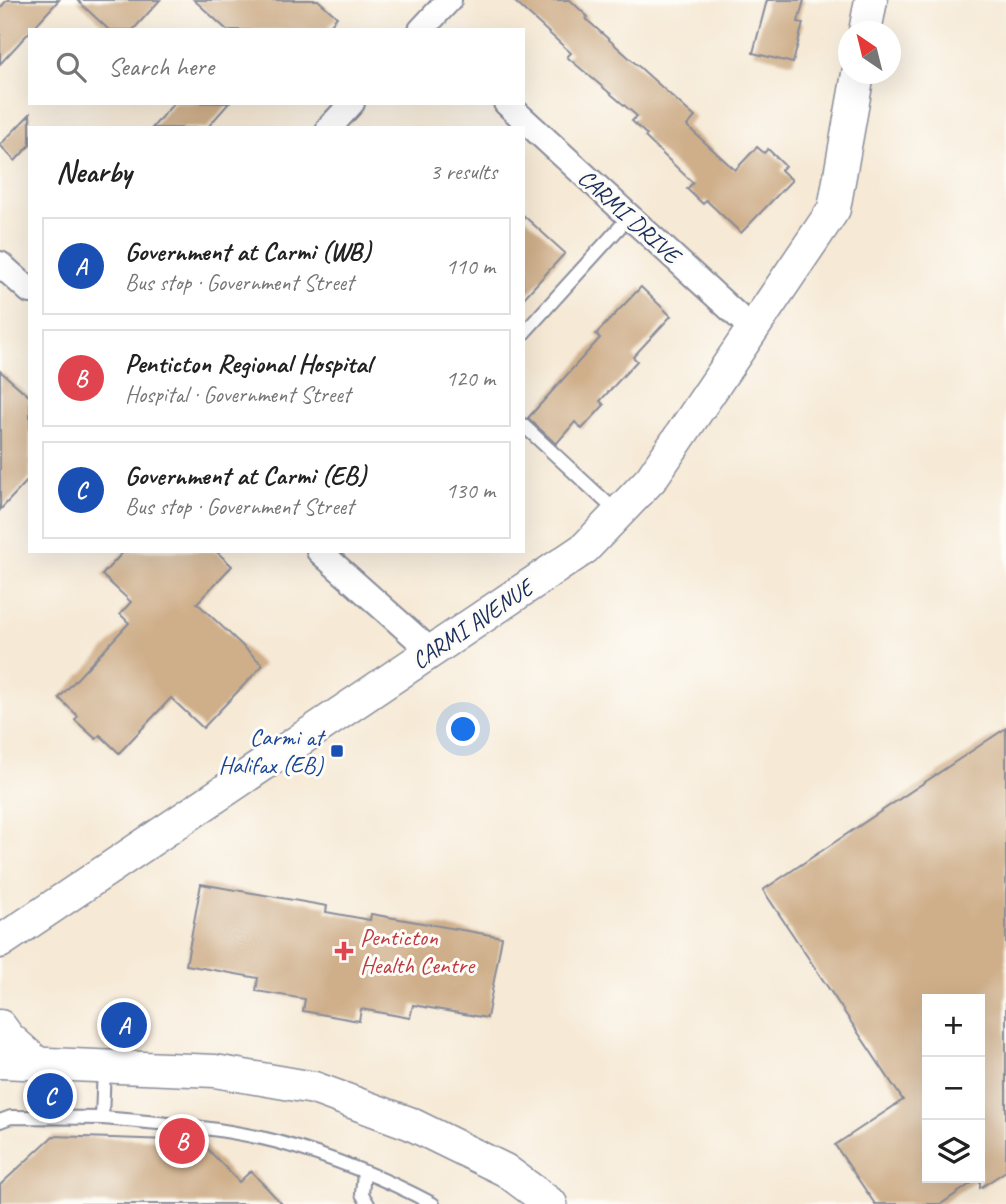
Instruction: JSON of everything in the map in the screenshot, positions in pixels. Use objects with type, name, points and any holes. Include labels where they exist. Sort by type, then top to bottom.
[{"type":"street","points":[[424,28],[449,0]]},
{"type":"street","points":[[867,21],[871,0]]},
{"type":"street","name":"CARMI AVENUE","points":[[7,937],[585,548],[651,480],[834,209],[856,84]]},
{"type":"street","points":[[331,126],[350,105]]},
{"type":"street","name":"CARMI DRIVE","points":[[508,105],[752,329]]},
{"type":"street","points":[[0,264],[28,289]]},
{"type":"street","points":[[321,553],[432,652]]},
{"type":"street","points":[[0,961],[7,937]]},
{"type":"street","points":[[0,1026],[8,1038],[38,1064]]},
{"type":"street","points":[[0,1062],[215,1071],[314,1088],[409,1123],[505,1170],[551,1204]]},
{"type":"lane","points":[[525,332],[629,217]]},
{"type":"lane","points":[[525,427],[618,513]]},
{"type":"lane","points":[[102,1118],[104,1066]]},
{"type":"lane","points":[[0,1121],[11,1117],[102,1118],[195,1126],[276,1142],[338,1161],[433,1204]]},
{"type":"lane","points":[[364,1172],[362,1194],[368,1204]]},
{"type":"building","points":[[7,0],[59,0],[33,28],[28,28],[28,34],[0,64],[0,8]]},
{"type":"building","points":[[77,0],[160,0],[135,28],[107,28]]},
{"type":"building","points":[[194,0],[318,0],[337,17],[328,28],[225,28]]},
{"type":"building","points":[[513,0],[570,0],[588,17],[586,19],[695,117],[687,126],[735,170],[757,147],[764,153],[768,149],[785,166],[781,170],[792,180],[741,233],[706,200],[703,204],[687,189],[693,183],[645,137],[647,135],[632,121],[637,116],[567,57],[571,53]]},
{"type":"building","points":[[767,0],[804,0],[798,22],[803,23],[793,63],[753,53]]},
{"type":"building","points":[[172,105],[227,105],[209,126],[154,126]]},
{"type":"building","points":[[30,114],[28,147],[15,161],[0,145]]},
{"type":"building","points":[[525,217],[565,253],[525,297]]},
{"type":"building","points":[[641,287],[671,316],[633,357],[637,361],[600,401],[604,405],[582,429],[575,422],[556,444],[528,418],[600,338],[596,334]]},
{"type":"building","points":[[0,371],[28,395],[28,480],[0,510]]},
{"type":"building","points":[[122,553],[218,553],[232,566],[197,603],[263,665],[203,728],[171,698],[119,753],[100,735],[96,739],[75,720],[78,716],[59,698],[129,623],[120,614],[131,602],[102,575]]},
{"type":"building","points":[[1006,728],[1006,1171],[980,1188],[980,1183],[985,1183],[985,994],[922,994],[922,1183],[972,1183],[941,1204],[875,1204],[835,1145],[903,1100],[763,890]]},
{"type":"building","name":"Penticton Health Centre","points":[[201,884],[327,906],[326,912],[370,920],[371,914],[502,937],[487,1018],[413,1005],[410,1018],[361,1009],[359,1021],[303,1011],[305,999],[256,991],[258,978],[186,965]]},
{"type":"building","points":[[53,1136],[200,1141],[239,1182],[251,1171],[282,1204],[0,1204],[0,1185]]},
{"type":"place","name":"Carmi at Halifax (EB)","points":[[337,751]]},
{"type":"place","name":"Penticton Health Centre","points":[[344,951]]},
{"type":"place","name":"Government at Carmi (WB)","points":[[124,1025]]},
{"type":"place","name":"Government at Carmi (EB)","points":[[50,1096]]},
{"type":"place","name":"Penticton Regional Hospital","points":[[182,1141]]}]
